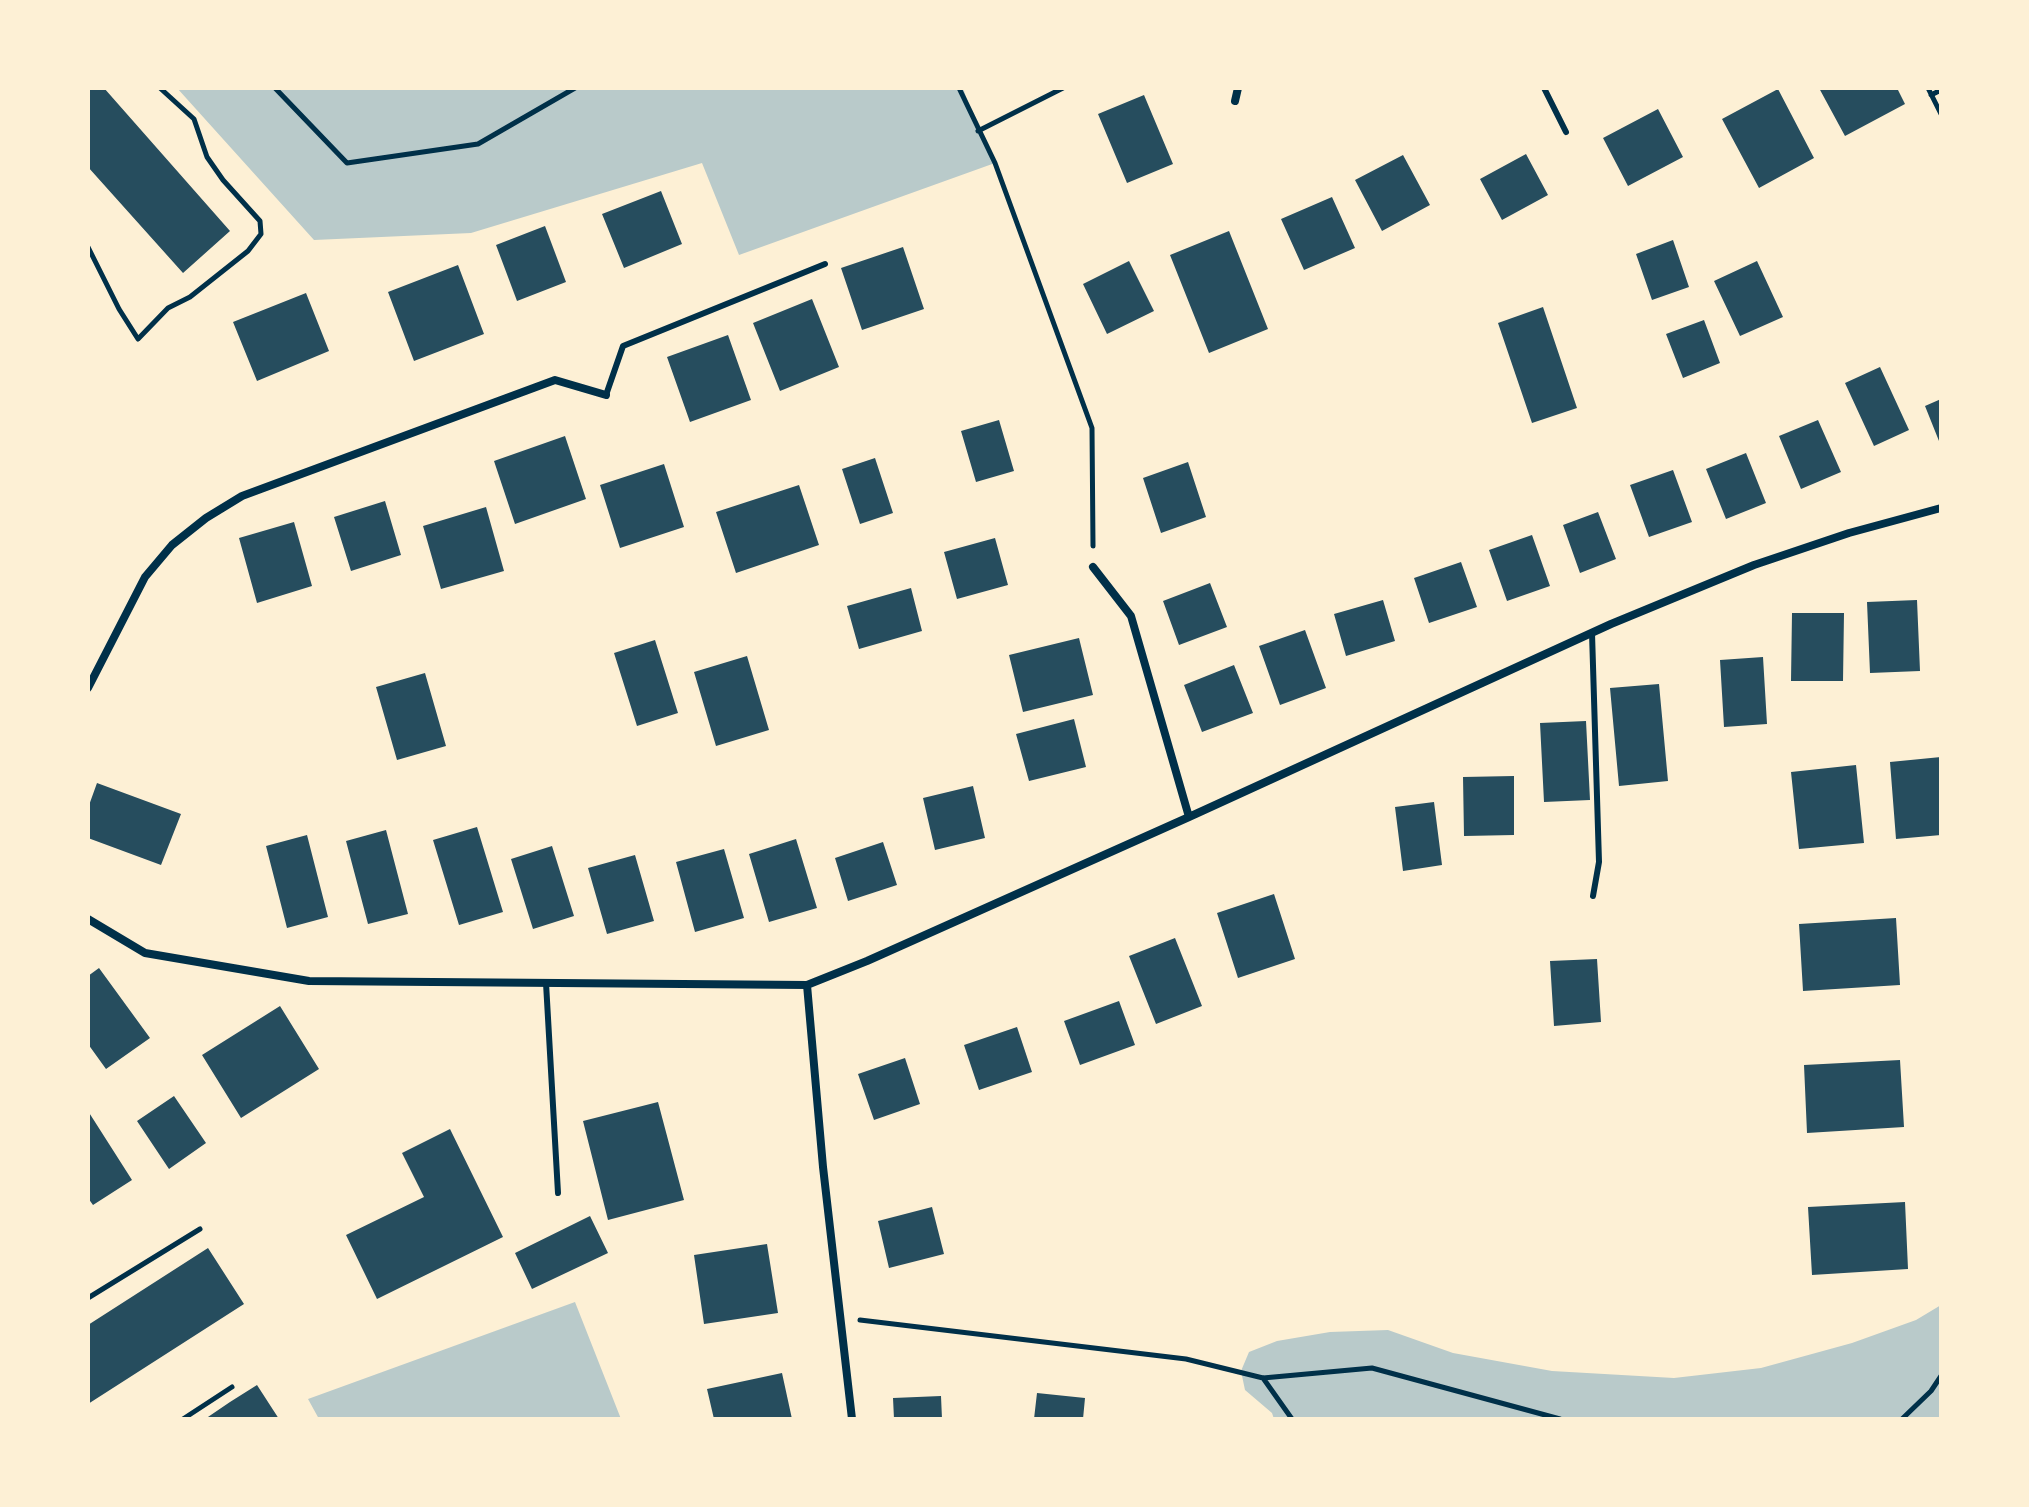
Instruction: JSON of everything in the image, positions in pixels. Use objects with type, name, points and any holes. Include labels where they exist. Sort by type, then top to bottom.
[{"type":"street","points":[[1235,101],[1238,88]]},
{"type":"street","points":[[88,688],[145,577],[172,545],[206,518],[242,496],[555,380],[606,395]]},
{"type":"street","points":[[88,919],[145,953],[309,981],[807,985],[1189,817],[1592,633],[1754,565],[1849,533],[1941,508]]},
{"type":"street","points":[[1093,567],[1131,616],[1189,817]]},
{"type":"street","points":[[807,985],[823,1167],[852,1419]]},
{"type":"lane","points":[[1544,88],[1566,132]]},
{"type":"lane","points":[[606,395],[623,346],[825,264]]},
{"type":"lane","points":[[1592,633],[1599,862],[1593,896]]},
{"type":"lane","points":[[546,983],[558,1193]]},
{"type":"path","points":[[88,247],[138,339],[168,308],[190,297],[248,251],[261,234],[260,221],[207,157],[194,119],[160,88]]},
{"type":"path","points":[[275,88],[347,163],[478,144],[575,88]]},
{"type":"path","points":[[959,88],[995,163],[1092,428],[1093,567]]},
{"type":"path","points":[[978,131],[1063,88]]},
{"type":"path","points":[[1928,88],[1941,114]]},
{"type":"path","points":[[1931,95],[1941,90]]},
{"type":"path","points":[[88,1298],[200,1229]]},
{"type":"path","points":[[839,1318],[1186,1359],[1263,1378],[1372,1368],[1560,1419]]},
{"type":"path","points":[[1902,1419],[1931,1391],[1941,1376]]},
{"type":"path","points":[[1263,1378],[1292,1419]]},
{"type":"path","points":[[183,1419],[232,1387]]},
{"type":"shaded area","points":[[177,88],[963,88],[978,131],[995,163],[739,255],[702,163],[471,233],[314,240]]},
{"type":"shaded area","points":[[575,1302],[621,1419],[319,1419],[308,1399]]},
{"type":"shaded area","points":[[1941,1305],[1941,1419],[1274,1419],[1272,1413],[1245,1390],[1241,1371],[1249,1352],[1277,1341],[1330,1332],[1388,1330],[1453,1353],[1552,1371],[1674,1378],[1761,1368],[1852,1343],[1916,1320]]},
{"type":"building","points":[[88,88],[104,88],[230,231],[183,273],[88,167]]},
{"type":"building","points":[[1819,88],[1897,88],[1905,104],[1845,136]]},
{"type":"building","points":[[1778,89],[1814,158],[1759,188],[1722,119]]},
{"type":"building","points":[[1144,95],[1173,164],[1127,183],[1098,114]]},
{"type":"building","points":[[1658,109],[1683,157],[1628,186],[1603,138]]},
{"type":"building","points":[[1526,154],[1548,195],[1502,220],[1480,179]]},
{"type":"building","points":[[1403,155],[1430,205],[1382,231],[1355,180]]},
{"type":"building","points":[[661,191],[682,244],[624,268],[602,214]]},
{"type":"building","points":[[1332,197],[1355,248],[1304,270],[1281,219]]},
{"type":"building","points":[[545,226],[566,282],[517,301],[496,245]]},
{"type":"building","points":[[1229,231],[1268,329],[1209,353],[1170,255]]},
{"type":"building","points":[[1673,240],[1689,287],[1652,300],[1636,254]]},
{"type":"building","points":[[903,247],[924,309],[862,330],[841,268]]},
{"type":"building","points":[[1129,261],[1154,311],[1107,334],[1083,284]]},
{"type":"building","points":[[1757,261],[1783,317],[1740,336],[1714,281]]},
{"type":"building","points":[[458,265],[484,334],[414,361],[388,292]]},
{"type":"building","points":[[306,293],[329,351],[257,381],[233,322]]},
{"type":"building","points":[[812,299],[839,367],[780,391],[753,323]]},
{"type":"building","points":[[1543,307],[1577,408],[1532,423],[1498,323]]},
{"type":"building","points":[[1704,320],[1720,363],[1683,378],[1666,334]]},
{"type":"building","points":[[728,335],[751,400],[690,422],[667,357]]},
{"type":"building","points":[[1880,367],[1909,430],[1874,446],[1845,383]]},
{"type":"building","points":[[1941,399],[1941,446],[1925,406]]},
{"type":"building","points":[[999,420],[1014,471],[976,482],[961,431]]},
{"type":"building","points":[[1818,420],[1841,472],[1801,489],[1779,436]]},
{"type":"building","points":[[565,436],[586,499],[515,524],[494,461]]},
{"type":"building","points":[[1746,453],[1766,503],[1726,519],[1706,469]]},
{"type":"building","points":[[875,458],[893,513],[860,524],[842,469]]},
{"type":"building","points":[[1188,462],[1206,517],[1161,533],[1143,478]]},
{"type":"building","points":[[664,464],[684,527],[620,548],[600,485]]},
{"type":"building","points":[[1673,470],[1692,522],[1649,537],[1630,485]]},
{"type":"building","points":[[799,485],[819,545],[736,573],[716,512]]},
{"type":"building","points":[[385,501],[401,555],[351,571],[334,517]]},
{"type":"building","points":[[486,507],[504,571],[441,589],[423,526]]},
{"type":"building","points":[[1598,512],[1616,559],[1580,573],[1563,525]]},
{"type":"building","points":[[294,522],[312,586],[257,603],[239,538]]},
{"type":"building","points":[[1532,535],[1550,586],[1507,601],[1489,550]]},
{"type":"building","points":[[995,538],[1008,585],[957,599],[944,552]]},
{"type":"building","points":[[1461,562],[1477,607],[1429,623],[1414,578]]},
{"type":"building","points":[[1210,583],[1227,627],[1179,645],[1163,601]]},
{"type":"building","points":[[911,588],[922,631],[859,649],[847,606]]},
{"type":"building","points":[[1383,600],[1395,641],[1346,656],[1334,614]]},
{"type":"building","points":[[1917,600],[1920,671],[1870,673],[1867,602]]},
{"type":"building","points":[[1792,613],[1844,613],[1843,681],[1791,681]]},
{"type":"building","points":[[1305,630],[1326,688],[1280,705],[1259,646]]},
{"type":"building","points":[[1079,638],[1093,695],[1023,712],[1009,655]]},
{"type":"building","points":[[655,640],[678,713],[637,726],[614,653]]},
{"type":"building","points":[[747,656],[769,730],[716,746],[694,672]]},
{"type":"building","points":[[1763,657],[1767,724],[1724,727],[1720,660]]},
{"type":"building","points":[[1234,665],[1253,713],[1202,732],[1184,685]]},
{"type":"building","points":[[425,673],[446,746],[397,760],[376,687]]},
{"type":"building","points":[[1659,684],[1668,781],[1619,786],[1610,688]]},
{"type":"building","points":[[1074,719],[1086,767],[1029,781],[1016,734]]},
{"type":"building","points":[[1586,721],[1590,800],[1544,802],[1540,723]]},
{"type":"building","points":[[1941,757],[1941,835],[1896,839],[1890,762]]},
{"type":"building","points":[[1856,765],[1864,843],[1799,849],[1791,772]]},
{"type":"building","points":[[1514,776],[1514,835],[1464,836],[1463,777]]},
{"type":"building","points":[[97,783],[181,814],[161,865],[88,838],[88,808]]},
{"type":"building","points":[[973,786],[985,838],[935,850],[923,798]]},
{"type":"building","points":[[1434,802],[1442,865],[1403,871],[1395,807]]},
{"type":"building","points":[[477,827],[503,912],[459,925],[433,840]]},
{"type":"building","points":[[386,830],[408,914],[368,924],[346,841]]},
{"type":"building","points":[[307,835],[328,917],[287,928],[266,846]]},
{"type":"building","points":[[796,839],[817,908],[769,922],[749,854]]},
{"type":"building","points":[[883,842],[897,885],[848,901],[835,858]]},
{"type":"building","points":[[552,846],[574,916],[533,929],[511,859]]},
{"type":"building","points":[[724,849],[744,918],[695,932],[676,862]]},
{"type":"building","points":[[635,855],[654,921],[607,934],[588,868]]},
{"type":"building","points":[[1274,894],[1295,959],[1238,978],[1217,913]]},
{"type":"building","points":[[1896,918],[1900,985],[1803,991],[1799,924]]},
{"type":"building","points":[[1175,938],[1202,1006],[1156,1024],[1129,956]]},
{"type":"building","points":[[1597,959],[1601,1022],[1554,1026],[1550,961]]},
{"type":"building","points":[[99,968],[150,1038],[106,1069],[88,1044],[88,976]]},
{"type":"building","points":[[1119,1001],[1135,1045],[1080,1065],[1064,1021]]},
{"type":"building","points":[[280,1006],[319,1069],[241,1118],[202,1055]]},
{"type":"building","points":[[1017,1027],[1032,1072],[979,1090],[964,1045]]},
{"type":"building","points":[[905,1058],[920,1104],[874,1120],[858,1074]]},
{"type":"building","points":[[1900,1060],[1904,1127],[1807,1133],[1804,1065]]},
{"type":"building","points":[[174,1096],[206,1143],[169,1169],[137,1121]]},
{"type":"building","points":[[658,1102],[684,1200],[608,1220],[583,1121]]},
{"type":"building","points":[[88,1111],[132,1180],[93,1205],[88,1198]]},
{"type":"building","points":[[450,1129],[503,1237],[377,1299],[346,1235],[424,1197],[402,1153]]},
{"type":"building","points":[[1905,1202],[1908,1269],[1812,1275],[1808,1207]]},
{"type":"building","points":[[932,1207],[944,1254],[889,1268],[878,1221]]},
{"type":"building","points":[[590,1216],[608,1253],[532,1289],[515,1253]]},
{"type":"building","points":[[767,1244],[778,1313],[704,1324],[694,1255]]},
{"type":"building","points":[[208,1248],[244,1304],[88,1404],[88,1325]]},
{"type":"building","points":[[782,1373],[792,1419],[714,1419],[707,1389]]},
{"type":"building","points":[[257,1385],[279,1419],[205,1419],[230,1402]]},
{"type":"building","points":[[1037,1393],[1085,1398],[1083,1419],[1034,1419]]},
{"type":"building","points":[[941,1396],[942,1419],[894,1419],[893,1398]]}]
